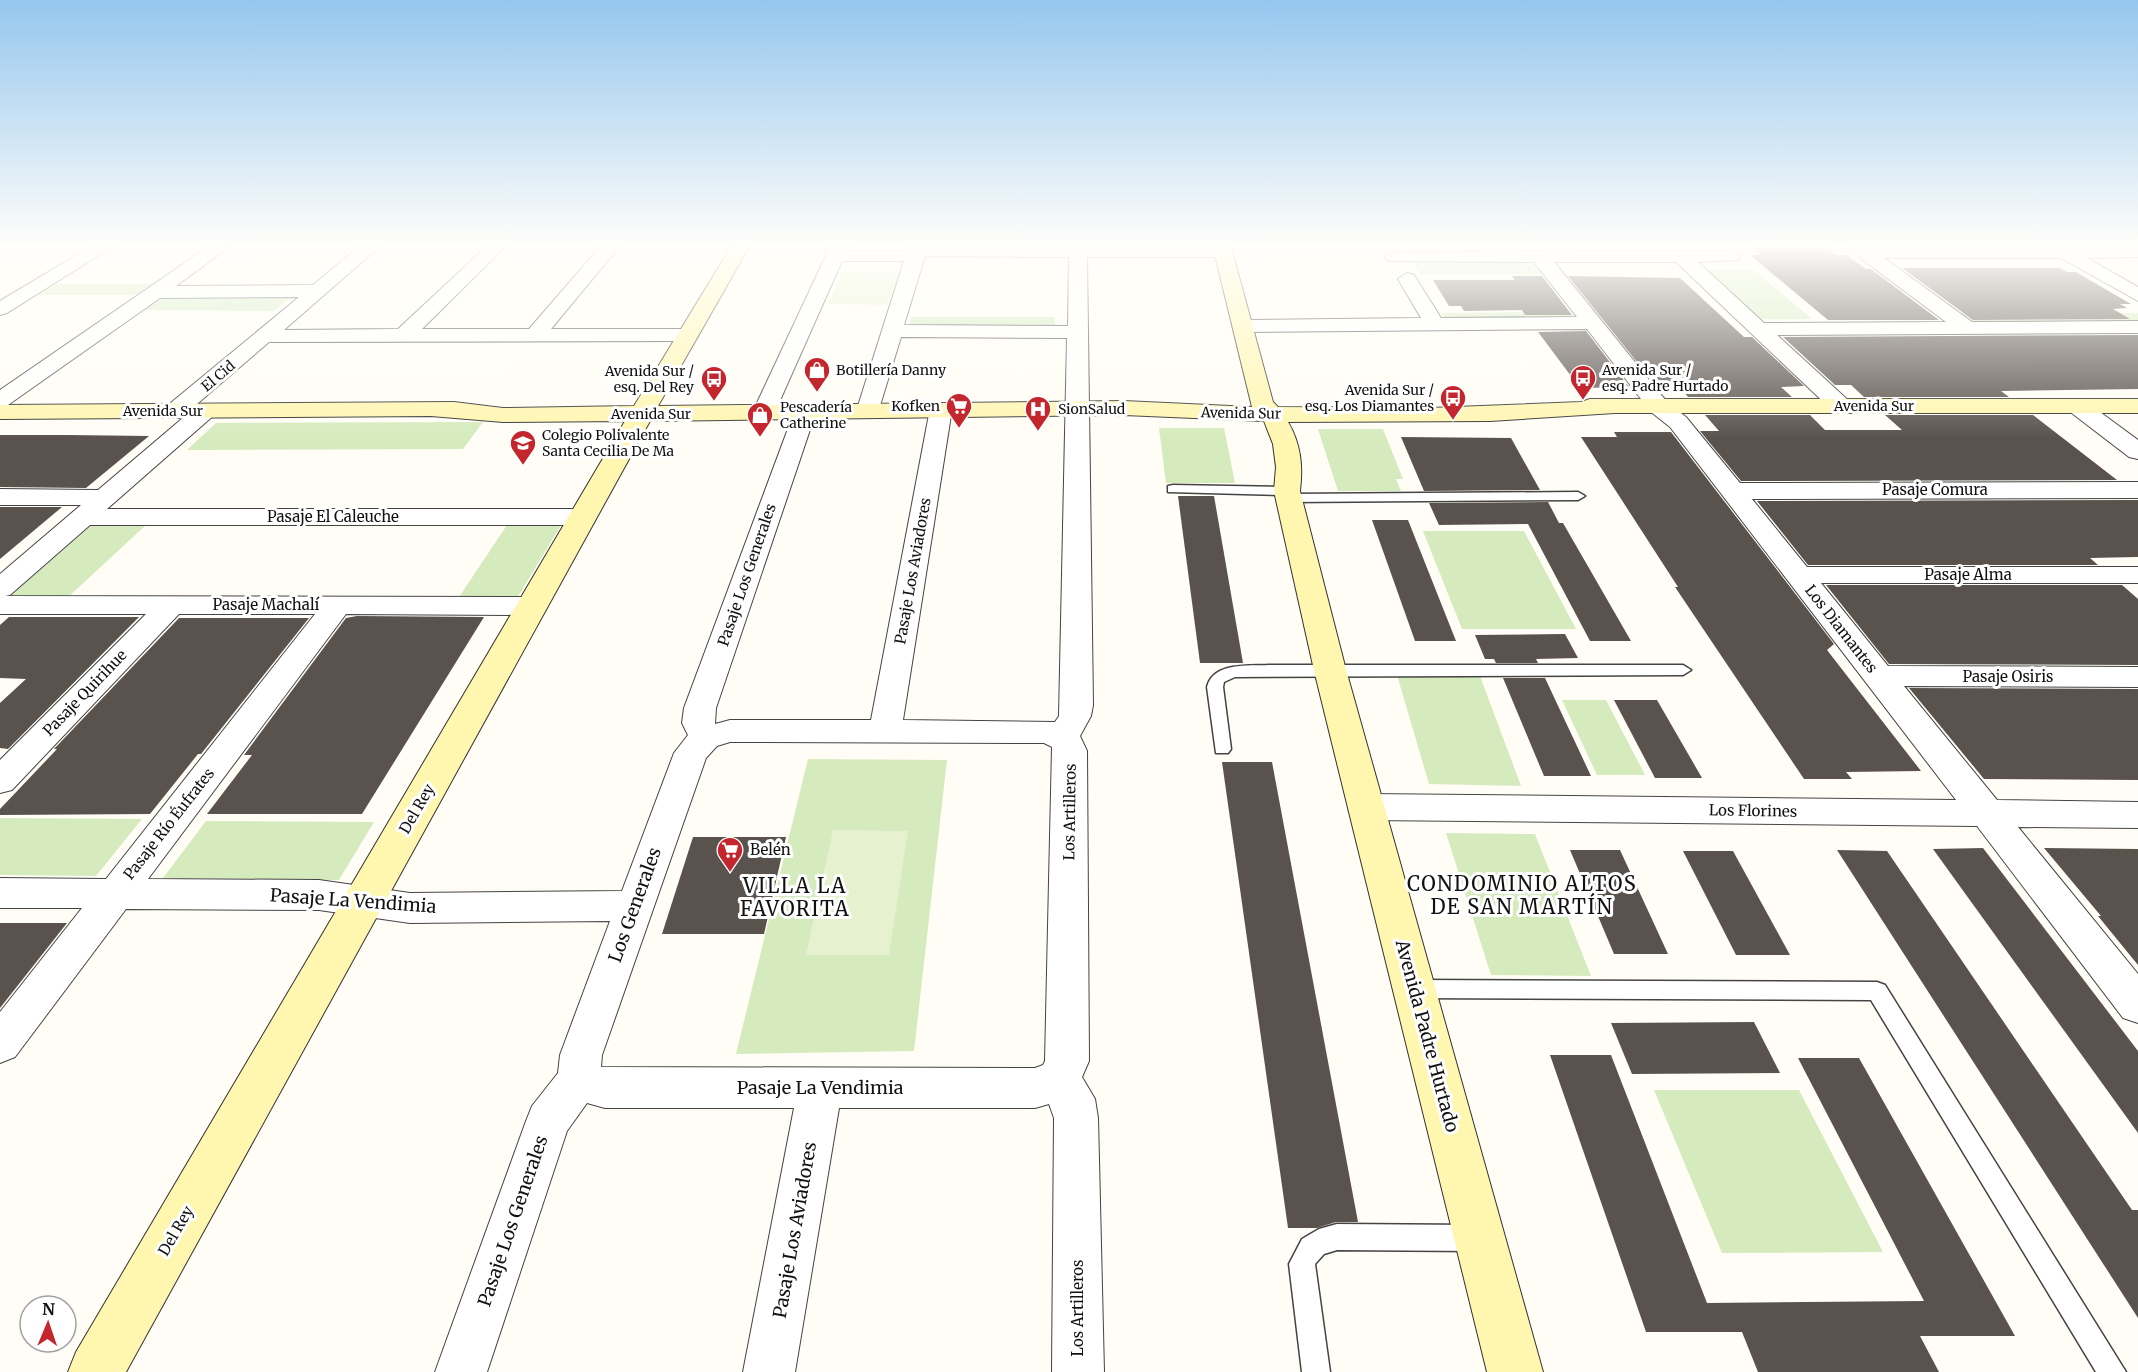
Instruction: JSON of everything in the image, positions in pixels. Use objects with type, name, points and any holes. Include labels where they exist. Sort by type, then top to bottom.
[{"type":"street","points":[[0,400],[129,311]]},
{"type":"street","name":"El Cid","points":[[175,411],[293,311]]},
{"type":"street","points":[[403,336],[429,311]]},
{"type":"street","points":[[534,336],[555,311]]},
{"type":"street","name":"Del Rey","points":[[96,1372],[701,311]]},
{"type":"street","points":[[767,405],[810,311]]},
{"type":"street","points":[[868,409],[898,311]]},
{"type":"street","points":[[706,737],[730,731],[1044,732],[1063,737],[1075,716],[1077,705],[1077,311]]},
{"type":"street","name":"Avenida Padre Hurtado","points":[[1239,311],[1264,410],[1258,427],[1268,460],[1288,494],[1330,670],[1515,1372]]},
{"type":"street","points":[[1426,311],[1434,324]]},
{"type":"street","name":"Los Diamantes","points":[[1585,311],[1592,323],[1659,407],[1678,422],[2138,1005]]},
{"type":"street","points":[[1740,311],[1841,406]]},
{"type":"street","points":[[1944,311],[1967,328]]},
{"type":"street","points":[[1243,326],[1592,323]]},
{"type":"street","points":[[1759,329],[2138,327]]},
{"type":"street","points":[[892,331],[1077,332]]},
{"type":"street","points":[[264,336],[687,335]]},
{"type":"street","name":"Avenida Sur","points":[[0,412],[434,410],[480,415],[767,405],[868,409],[1124,408],[1492,414],[1611,407],[2138,406]]},
{"type":"street","points":[[2077,406],[2138,453]]},
{"type":"street","name":"Avenida Sur","points":[[643,410],[804,412],[868,409]]},
{"type":"street","name":"Pasaje Los Aviadores","points":[[885,732],[941,409]]},
{"type":"street","name":"El Cid","points":[[2,590],[205,411]]},
{"type":"street","name":"Pasaje Los Generales","points":[[706,737],[698,723],[700,708],[804,412]]},
{"type":"street","name":"Pasaje Comura","points":[[1732,491],[2138,490]]},
{"type":"street","points":[[0,497],[105,498]]},
{"type":"street","name":"Pasaje El Caleuche","points":[[83,517],[582,517]]},
{"type":"street","name":"Pasaje Alma","points":[[1799,575],[2138,575]]},
{"type":"street","name":"Pasaje Machalí","points":[[2,590],[171,605],[532,606]]},
{"type":"street","name":"Pasaje Quirihue","points":[[0,781],[171,605]]},
{"type":"street","name":"Pasaje Río Éufrates","points":[[0,1044],[338,605]]},
{"type":"street","name":"Pasaje Osiris","points":[[1878,676],[2138,677]]},
{"type":"street","name":"Los Generales","points":[[582,1079],[578,1072],[581,1055],[635,906],[691,753],[706,737]]},
{"type":"street","name":"Los Artilleros","points":[[1063,737],[1070,746],[1067,1049],[1065,1071],[1058,1081],[1072,1099],[1076,1118],[1078,1372]]},
{"type":"street","name":"Los Florines","points":[[1367,807],[2138,815]]},
{"type":"street","name":"Pasaje La Vendimia","points":[[0,893],[320,895],[410,908],[635,906]]},
{"type":"street","name":"Pasaje Los Generales","points":[[461,1372],[548,1121],[564,1097],[582,1079]]},
{"type":"street","name":"Pasaje La Vendimia","points":[[582,1079],[588,1084],[605,1088],[1035,1088],[1058,1081]]},
{"type":"street","name":"Pasaje Los Aviadores","points":[[770,1372],[820,1088]]},
{"type":"lane","points":[[1173,489],[1288,494],[1578,496]]},
{"type":"lane","points":[[1222,749],[1215,687],[1217,679],[1232,672],[1251,670],[1683,670]]},
{"type":"lane","points":[[1414,989],[1877,991],[2112,1372]]},
{"type":"lane","points":[[1316,1372],[1302,1264],[1306,1252],[1316,1241],[1337,1237],[1365,1236],[1481,1238]]},
{"type":"green space","points":[[1751,311],[1803,311],[1812,319],[1760,319]]},
{"type":"green space","points":[[1569,312],[1578,322],[1448,323],[1442,313]]},
{"type":"green space","points":[[1959,313],[2138,313],[2138,324],[1975,324]]},
{"type":"green space","points":[[911,317],[1055,317],[1055,327],[909,327]]},
{"type":"green space","points":[[483,422],[463,449],[187,450],[216,423]]},
{"type":"green space","points":[[1159,428],[1224,428],[1235,483],[1166,483]]},
{"type":"green space","points":[[1318,429],[1383,429],[1403,479],[1396,479],[1401,491],[1338,491]]},
{"type":"green space","points":[[93,524],[147,524],[66,599],[7,599]]},
{"type":"green space","points":[[507,525],[561,525],[516,600],[457,600]]},
{"type":"green space","points":[[1423,531],[1524,531],[1576,629],[1462,629]]},
{"type":"green space","points":[[1397,675],[1480,676],[1521,786],[1429,784]]},
{"type":"green space","points":[[1562,700],[1606,700],[1645,775],[1597,775]]},
{"type":"green space","points":[[808,759],[947,760],[914,1051],[736,1054]]},
{"type":"green space","points":[[0,818],[142,819],[96,876],[0,875]]},
{"type":"green space","points":[[206,821],[374,822],[339,880],[163,878]]},
{"type":"green space","points":[[833,830],[908,831],[889,955],[806,955]]},
{"type":"green space","points":[[1446,833],[1535,834],[1591,976],[1491,975]]},
{"type":"green space","points":[[1654,1090],[1799,1090],[1883,1252],[1722,1253]]},
{"type":"building","points":[[1523,311],[1569,311],[1572,315],[1525,315]]},
{"type":"building","points":[[1596,311],[1716,311],[1744,337],[1752,337],[1804,386],[1781,387],[1792,397],[1688,397],[1679,386],[1657,387]]},
{"type":"building","points":[[1817,311],[1927,311],[1939,320],[1828,320]]},
{"type":"building","points":[[1961,311],[2116,311],[2130,319],[1973,320]]},
{"type":"building","points":[[1586,331],[1629,387],[1580,388],[1538,332]]},
{"type":"building","points":[[2138,335],[2138,389],[2001,391],[2009,397],[1864,397],[1851,385],[1835,385],[1783,337]]},
{"type":"building","points":[[1705,415],[1810,415],[1825,430],[1902,430],[1885,415],[2033,415],[2117,480],[1741,481],[1700,431],[1719,431]]},
{"type":"building","points":[[1614,432],[1671,432],[1834,644],[1827,650],[1921,771],[1846,772],[1852,779],[1804,779],[1675,587],[1678,587],[1581,437],[1617,437]]},
{"type":"building","points":[[0,435],[149,436],[86,488],[0,487]]},
{"type":"building","points":[[1401,437],[1511,438],[1540,490],[1424,491]]},
{"type":"building","points":[[1178,496],[1214,496],[1243,663],[1200,663]]},
{"type":"building","points":[[2138,500],[2138,557],[2090,558],[2098,565],[1808,565],[1757,501]]},
{"type":"building","points":[[1548,502],[1559,523],[1563,523],[1631,641],[1590,641],[1528,524],[1439,525],[1429,503]]},
{"type":"building","points":[[0,507],[62,507],[0,559]]},
{"type":"building","points":[[1372,520],[1408,520],[1456,641],[1415,641]]},
{"type":"building","points":[[1826,585],[2122,585],[2138,599],[2138,665],[1889,664]]},
{"type":"building","points":[[357,616],[484,617],[362,814],[207,814],[252,755],[244,755],[346,618]]},
{"type":"building","points":[[9,617],[139,617],[8,749],[0,748],[0,703],[26,679],[0,678],[0,625]]},
{"type":"building","points":[[179,618],[309,618],[201,754],[198,754],[150,814],[0,815],[0,809],[57,749],[54,749]]},
{"type":"building","points":[[1565,634],[1578,658],[1536,659],[1538,663],[1496,663],[1494,659],[1485,659],[1475,635]]},
{"type":"building","points":[[1503,678],[1545,678],[1591,776],[1544,776]]},
{"type":"building","points":[[1909,688],[2138,689],[2138,780],[1984,779]]},
{"type":"building","points":[[1614,700],[1657,700],[1702,778],[1655,778]]},
{"type":"building","points":[[1222,762],[1272,762],[1358,1222],[1336,1222],[1317,1228],[1288,1228]]},
{"type":"building","points":[[693,837],[786,837],[764,934],[662,934]]},
{"type":"building","points":[[1983,848],[2138,1051],[2138,1133],[1933,849]]},
{"type":"building","points":[[2044,848],[2138,849],[2138,965],[2098,916],[2101,916]]},
{"type":"building","points":[[1570,850],[1620,850],[1668,954],[1614,954]]},
{"type":"building","points":[[1837,850],[1887,851],[2132,1210],[2138,1210],[2138,1318]]},
{"type":"building","points":[[1683,851],[1733,851],[1790,955],[1736,955]]},
{"type":"building","points":[[0,923],[67,923],[0,1008]]},
{"type":"building","points":[[1754,1022],[1780,1073],[1632,1074],[1611,1023]]},
{"type":"building","points":[[1550,1055],[1611,1055],[1707,1303],[1924,1301],[1798,1058],[1859,1058],[2015,1336],[1920,1336],[1939,1372],[1758,1372],[1742,1332],[1646,1332]]},
{"type":"place","name":"Botillería Danny","points":[[817,393]]},
{"type":"place","name":"Avenida Sur / esq. Padre Hurtado","points":[[1583,401]]},
{"type":"place","name":"Avenida Sur / esq. Del Rey","points":[[714,402]]},
{"type":"place","name":"Avenida Sur / esq. Los Diamantes","points":[[1453,421]]},
{"type":"place","name":"Kofken","points":[[959,429]]},
{"type":"place","name":"SionSalud","points":[[1038,432]]},
{"type":"place","name":"Pescadería Catherine","points":[[760,438]]},
{"type":"place","name":"Colegio Polivalente Santa Cecilia De Ma","points":[[523,466]]},
{"type":"place","name":"Belén","points":[[730,873]]},
{"type":"district","name":"CONDOMINIO ALTOS DE SAN MARTÍN","points":[[1522,896]]},
{"type":"district","name":"VILLA LA FAVORITA","points":[[795,898]]}]
